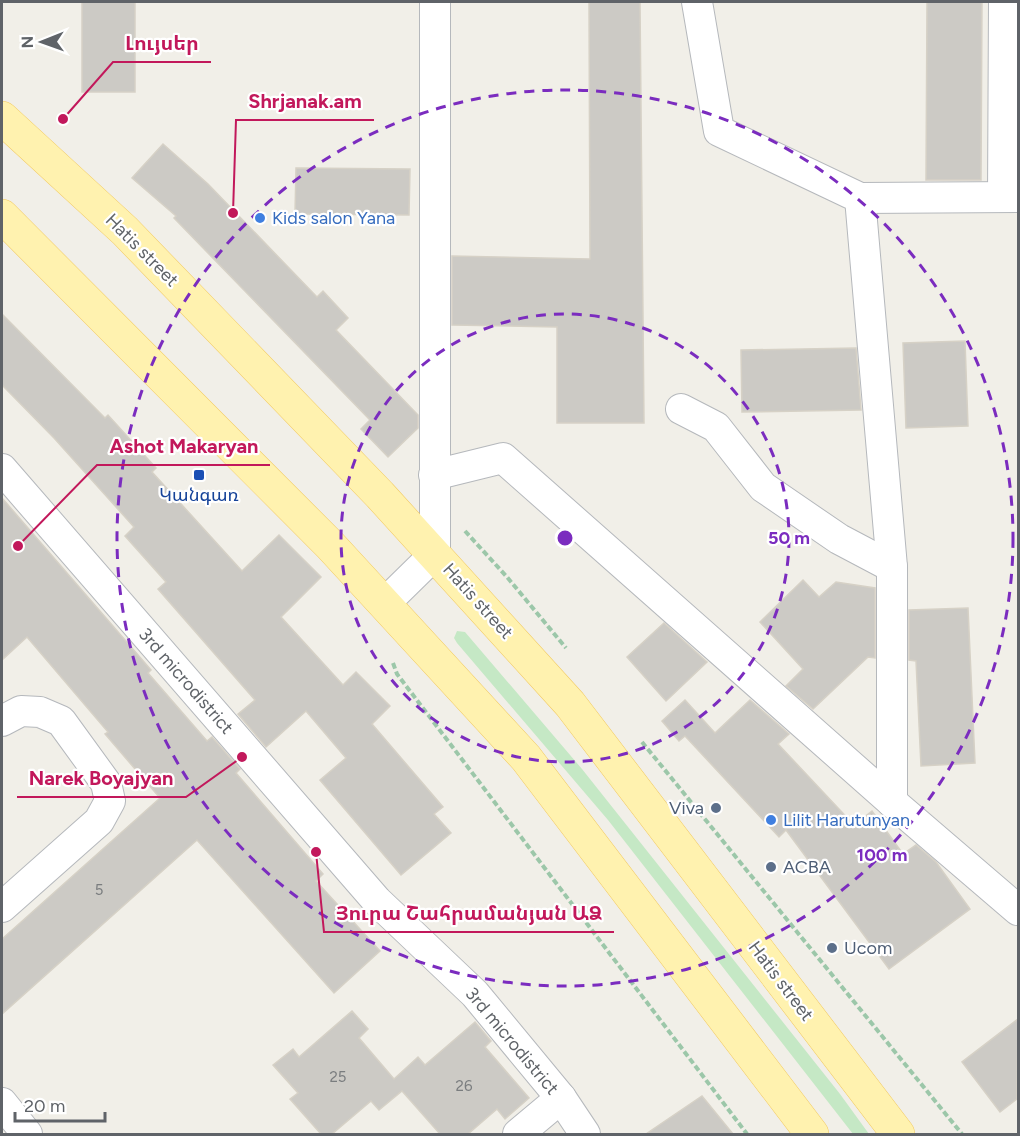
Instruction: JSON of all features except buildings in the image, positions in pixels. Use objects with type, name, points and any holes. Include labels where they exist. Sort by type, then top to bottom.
[{"type":"main road","name":"Hatis street","points":[[2,118],[125,231],[435,554],[570,704],[898,1134]]},
{"type":"main road","points":[[2,216],[180,394],[384,604],[526,758],[812,1134]]},
{"type":"street","points":[[384,604],[435,554],[435,2]]},
{"type":"street","points":[[697,2],[719,131],[860,198],[1011,197],[1004,2]]},
{"type":"street","points":[[860,198],[892,567],[892,802]]},
{"type":"street","points":[[681,409],[716,427],[763,487],[839,539],[892,567]]},
{"type":"street","points":[[434,487],[503,458],[892,802],[1018,910]]},
{"type":"street","name":"3rd microdistrict","points":[[2,469],[377,901],[475,994],[561,1098],[585,1134]]},
{"type":"street","points":[[2,721],[21,711],[40,712],[61,721],[106,783],[110,801],[99,821],[2,907]]},
{"type":"street","points":[[518,1134],[561,1098]]},
{"type":"street","points":[[2,1103],[27,1134]]},
{"type":"path","points":[[434,487],[568,651]]},
{"type":"path","points":[[397,674],[747,1134]]},
{"type":"path","points":[[636,735],[962,1134]]},
{"type":"green space","points":[[457,631],[465,632],[582,769],[840,1094],[869,1134],[853,1134],[608,820],[457,643],[454,638]]},
{"type":"place","name":"Լույսեր","points":[[63,119]]},
{"type":"place","name":"Shrjanak.am","points":[[233,213]]},
{"type":"place","name":"Kids salon Yana","points":[[260,218]]},
{"type":"place","name":"Կանգառ","points":[[199,475]]},
{"type":"place","name":"Ashot Makaryan","points":[[18,546]]},
{"type":"place","name":"Narek Boyajyan","points":[[242,757]]},
{"type":"place","name":"Viva","points":[[716,808]]},
{"type":"place","name":"Lilit Harutunyan","points":[[771,820]]},
{"type":"place","name":"Յուրա Շահրամանյան ԱՁ","points":[[316,852]]},
{"type":"place","name":"ACBA","points":[[771,867]]},
{"type":"place","name":"Ucom","points":[[832,948]]}]
